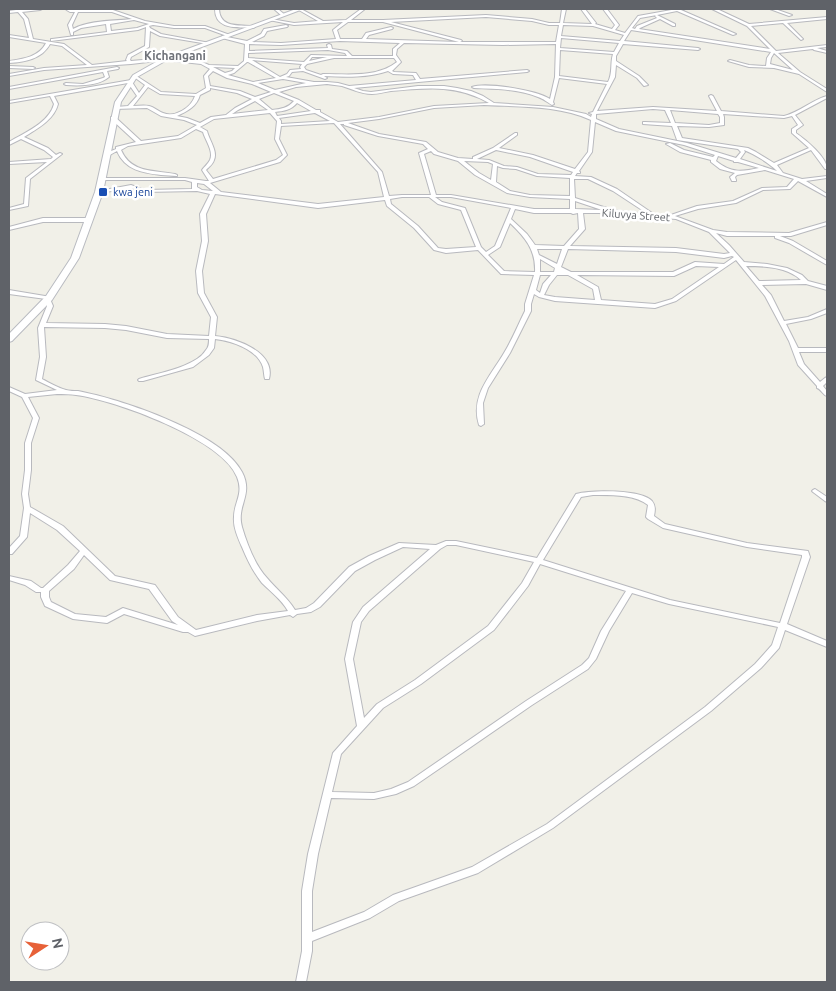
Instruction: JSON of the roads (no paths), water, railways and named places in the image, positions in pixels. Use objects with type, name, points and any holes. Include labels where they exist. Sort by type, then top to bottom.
[{"type":"street","points":[[9,12],[40,9]]},
{"type":"street","points":[[67,9],[77,11],[115,11]]},
{"type":"street","points":[[107,9],[149,26],[160,35],[208,43]]},
{"type":"street","points":[[217,9],[217,16],[221,22],[231,26],[253,27]]},
{"type":"street","points":[[276,9],[283,15]]},
{"type":"street","points":[[9,106],[11,102],[132,80],[165,59],[300,9],[321,22]]},
{"type":"street","points":[[338,40],[335,30],[363,9]]},
{"type":"street","points":[[552,105],[557,78],[558,43],[561,37],[564,9]]},
{"type":"street","points":[[583,9],[594,23],[593,26]]},
{"type":"street","points":[[605,9],[617,25],[613,30]]},
{"type":"street","points":[[573,212],[572,177],[590,152],[593,115],[608,83],[613,77],[613,61],[622,41],[639,17],[683,9]]},
{"type":"street","points":[[714,9],[748,25],[798,72],[827,91]]},
{"type":"street","points":[[772,9],[790,15]]},
{"type":"street","points":[[18,10],[28,23],[32,39]]},
{"type":"street","points":[[676,10],[734,34]]},
{"type":"street","points":[[72,31],[70,25],[77,11]]},
{"type":"street","points":[[247,43],[263,35],[265,30],[294,24],[382,21],[478,14],[527,19],[549,24],[593,26],[626,34]]},
{"type":"street","points":[[654,14],[674,25]]},
{"type":"street","points":[[637,30],[638,26],[660,18]]},
{"type":"street","points":[[748,25],[827,18]]},
{"type":"street","points":[[68,38],[72,31],[80,27],[134,20]]},
{"type":"street","points":[[271,20],[294,24]]},
{"type":"street","points":[[382,21],[401,43]]},
{"type":"street","points":[[109,22],[107,24],[109,32]]},
{"type":"street","points":[[784,22],[801,39]]},
{"type":"street","points":[[48,42],[149,26],[205,27],[247,43],[291,44],[323,40],[363,41],[392,33]]},
{"type":"street","points":[[132,63],[128,60],[129,56],[147,47],[149,26]]},
{"type":"street","points":[[630,29],[775,52],[827,46]]},
{"type":"street","points":[[363,41],[369,33],[392,33],[429,34],[473,43]]},
{"type":"street","points":[[419,41],[429,34]]},
{"type":"street","points":[[9,36],[66,46],[91,66]]},
{"type":"street","points":[[561,37],[698,49]]},
{"type":"street","points":[[323,40],[330,49]]},
{"type":"street","points":[[253,83],[279,78],[288,75],[291,71],[302,70],[322,75],[378,72],[392,68],[399,62],[395,57],[395,49],[401,43],[419,41],[558,43]]},
{"type":"street","points":[[9,62],[30,59],[46,49],[48,42]]},
{"type":"street","points":[[223,75],[233,72],[247,59],[247,43]]},
{"type":"street","points":[[246,52],[330,49],[348,52],[350,56]]},
{"type":"street","points":[[559,49],[616,53]]},
{"type":"street","points":[[812,49],[827,52]]},
{"type":"street","points":[[772,67],[767,61],[775,52]]},
{"type":"street","points":[[302,70],[304,63],[314,55],[334,57],[395,57]]},
{"type":"street","points":[[9,75],[44,69],[165,59],[202,63],[223,75],[253,83],[297,101],[338,122],[378,135],[420,142],[430,150],[460,160],[502,189],[519,194],[572,201],[614,213]]},
{"type":"street","points":[[247,59],[304,63]]},
{"type":"street","points":[[247,59],[279,78],[315,84]]},
{"type":"street","points":[[613,61],[638,77],[646,85]]},
{"type":"street","points":[[730,61],[749,66],[772,67],[798,72]]},
{"type":"street","points":[[9,88],[132,63]]},
{"type":"street","points":[[9,67],[44,69]]},
{"type":"street","points":[[211,67],[240,67]]},
{"type":"street","points":[[208,87],[206,76],[211,67]]},
{"type":"street","points":[[392,68],[390,71],[393,73],[415,74],[418,80]]},
{"type":"street","points":[[71,91],[80,85],[106,78],[105,70]]},
{"type":"street","points":[[346,87],[418,80],[481,77],[527,71]]},
{"type":"street","points":[[340,84],[350,79],[352,74]]},
{"type":"street","points":[[322,75],[325,83]]},
{"type":"street","points":[[472,89],[481,77]]},
{"type":"street","points":[[557,78],[608,83]]},
{"type":"street","points":[[58,79],[66,84],[71,91]]},
{"type":"street","points":[[132,80],[147,85],[160,93],[198,95]]},
{"type":"street","points":[[132,80],[139,96]]},
{"type":"street","points":[[9,339],[48,299],[75,258],[99,192],[116,108],[132,80]]},
{"type":"street","points":[[228,116],[237,106],[276,93],[325,83],[340,84],[372,93],[410,89],[458,88],[517,90],[539,96],[552,105]]},
{"type":"street","points":[[66,84],[80,85]]},
{"type":"street","points":[[129,108],[147,85]]},
{"type":"street","points":[[118,148],[121,158],[133,168],[208,182],[283,159],[284,153],[276,136],[280,124],[276,117],[258,99],[230,90],[208,87],[198,95],[197,100],[192,106],[172,117]]},
{"type":"street","points":[[472,89],[493,103]]},
{"type":"street","points":[[9,144],[52,114],[56,104],[51,95]]},
{"type":"street","points":[[645,123],[718,126],[722,124],[723,120],[711,96]]},
{"type":"street","points":[[280,124],[338,122],[434,108],[493,103],[552,105],[584,115],[638,109],[667,109],[719,111],[780,117],[793,115],[807,105],[827,97]]},
{"type":"street","points":[[106,155],[118,148],[139,142],[179,137],[208,120],[287,109],[297,101]]},
{"type":"street","points":[[116,108],[148,107],[163,115],[199,126],[205,131],[206,138],[212,147],[212,160],[204,170],[208,182],[221,194]]},
{"type":"street","points":[[667,109],[680,139]]},
{"type":"street","points":[[276,117],[318,111]]},
{"type":"street","points":[[593,115],[613,128],[718,154],[798,179],[826,193]]},
{"type":"street","points":[[793,115],[801,125],[794,130],[794,133],[812,148],[827,168]]},
{"type":"street","points":[[113,118],[139,142]]},
{"type":"street","points":[[338,122],[380,172],[387,198],[392,208],[412,223],[438,250],[480,248]]},
{"type":"street","points":[[470,159],[495,149],[515,134]]},
{"type":"street","points":[[644,136],[740,148],[757,153],[764,161],[774,165],[786,175]]},
{"type":"street","points":[[20,137],[46,148],[53,159]]},
{"type":"street","points":[[661,140],[682,151],[713,159],[722,168],[741,173]]},
{"type":"street","points":[[736,161],[744,152],[740,148]]},
{"type":"street","points":[[774,165],[812,148]]},
{"type":"street","points":[[495,149],[519,153],[575,171],[615,190],[653,215]]},
{"type":"street","points":[[430,150],[421,153],[432,194],[440,203],[457,207],[464,211],[480,248],[493,260],[501,272],[538,273],[557,270]]},
{"type":"street","points":[[9,209],[28,204],[28,178],[60,154]]},
{"type":"street","points":[[713,159],[718,154]]},
{"type":"street","points":[[9,164],[53,159]]},
{"type":"street","points":[[460,160],[489,161],[537,175],[590,178]]},
{"type":"street","points":[[493,183],[495,164]]},
{"type":"street","points":[[734,180],[733,175],[766,169]]},
{"type":"street","points":[[668,216],[734,202],[762,189],[788,188],[798,179],[827,178]]},
{"type":"street","points":[[101,179],[185,179]]},
{"type":"street","points":[[195,181],[193,186],[196,190]]},
{"type":"street","name":"Kiluvya Street","points":[[99,192],[131,186],[144,191],[196,190],[318,206],[432,194],[462,198],[513,209],[668,216],[711,231],[720,239],[768,295],[796,350],[801,365],[827,394]]},
{"type":"street","points":[[386,190],[402,196]]},
{"type":"street","points":[[141,380],[191,366],[207,354],[213,336],[214,317],[201,293],[200,277],[205,240],[203,214],[213,193]]},
{"type":"street","points":[[457,207],[462,203],[462,198]]},
{"type":"street","points":[[572,201],[599,212]]},
{"type":"street","points":[[486,254],[497,247],[513,209]]},
{"type":"street","points":[[542,296],[546,284],[557,270],[566,247],[582,229],[580,212]]},
{"type":"street","points":[[678,213],[698,226]]},
{"type":"street","points":[[508,219],[523,232],[538,256],[557,270],[569,273],[674,274],[695,264],[725,266]]},
{"type":"street","points":[[9,230],[43,220],[89,220]]},
{"type":"street","points":[[711,231],[727,234],[789,235],[827,223]]},
{"type":"street","points":[[9,230],[16,234]]},
{"type":"street","points":[[720,239],[727,234]]},
{"type":"street","points":[[772,235],[791,242],[827,263]]},
{"type":"street","points":[[532,247],[676,250],[734,256]]},
{"type":"street","points":[[481,424],[480,404],[483,393],[489,380],[507,353],[528,312],[527,304],[538,273],[538,256]]},
{"type":"street","points":[[533,291],[542,296],[645,307],[667,304],[725,266],[734,256]]},
{"type":"street","points":[[741,264],[759,264],[788,270],[800,276],[806,282]]},
{"type":"street","points":[[569,273],[597,289],[598,302]]},
{"type":"street","points":[[758,284],[806,282],[827,288]]},
{"type":"street","points":[[9,292],[48,299]]},
{"type":"street","points":[[48,299],[50,306],[40,333],[43,357],[39,380],[67,392],[98,398],[157,418],[212,446],[234,463],[244,485],[244,499],[238,510],[237,520],[244,544],[261,576],[285,600],[293,614]]},
{"type":"street","points":[[783,323],[809,318],[827,311]]},
{"type":"street","points":[[42,325],[116,327],[177,337],[213,336],[233,339],[250,348],[264,361],[268,371],[267,378]]},
{"type":"street","points":[[796,350],[827,350]]},
{"type":"street","points":[[819,387],[827,379]]},
{"type":"street","points":[[9,389],[24,396],[67,392]]},
{"type":"street","points":[[9,552],[23,537],[27,508],[24,494],[28,470],[28,443],[36,418],[24,396]]},
{"type":"street","points":[[815,491],[827,500]]},
{"type":"street","points":[[301,982],[308,938],[307,891],[313,854],[337,753],[380,706],[482,637],[523,587],[578,495],[597,493],[642,498],[649,502],[651,506],[650,517],[663,526],[747,545],[805,553],[806,557],[776,646],[758,666],[734,687],[645,756],[550,826],[475,870],[396,898],[367,915],[308,938]]},
{"type":"street","points":[[27,508],[60,528],[113,578],[152,587],[175,619],[189,630]]},
{"type":"street","points":[[361,726],[349,659],[357,622],[366,609],[437,547],[443,544],[456,543],[538,561],[669,602],[784,626],[827,644]]},
{"type":"street","points":[[45,590],[48,604],[74,617],[107,620],[123,610],[162,624],[203,632],[257,618],[293,614],[313,608],[352,569],[394,547],[406,545],[437,547]]},
{"type":"street","points":[[9,578],[28,583],[39,590],[45,590],[71,567],[83,551]]},
{"type":"street","points":[[327,795],[374,796],[392,792],[425,776],[529,702],[585,667],[592,659],[605,631],[630,590]]},
{"type":"place","name":"kwa jeni","points":[[103,192]]},
{"type":"district","name":"Kichangani","points":[[175,56]]}]
